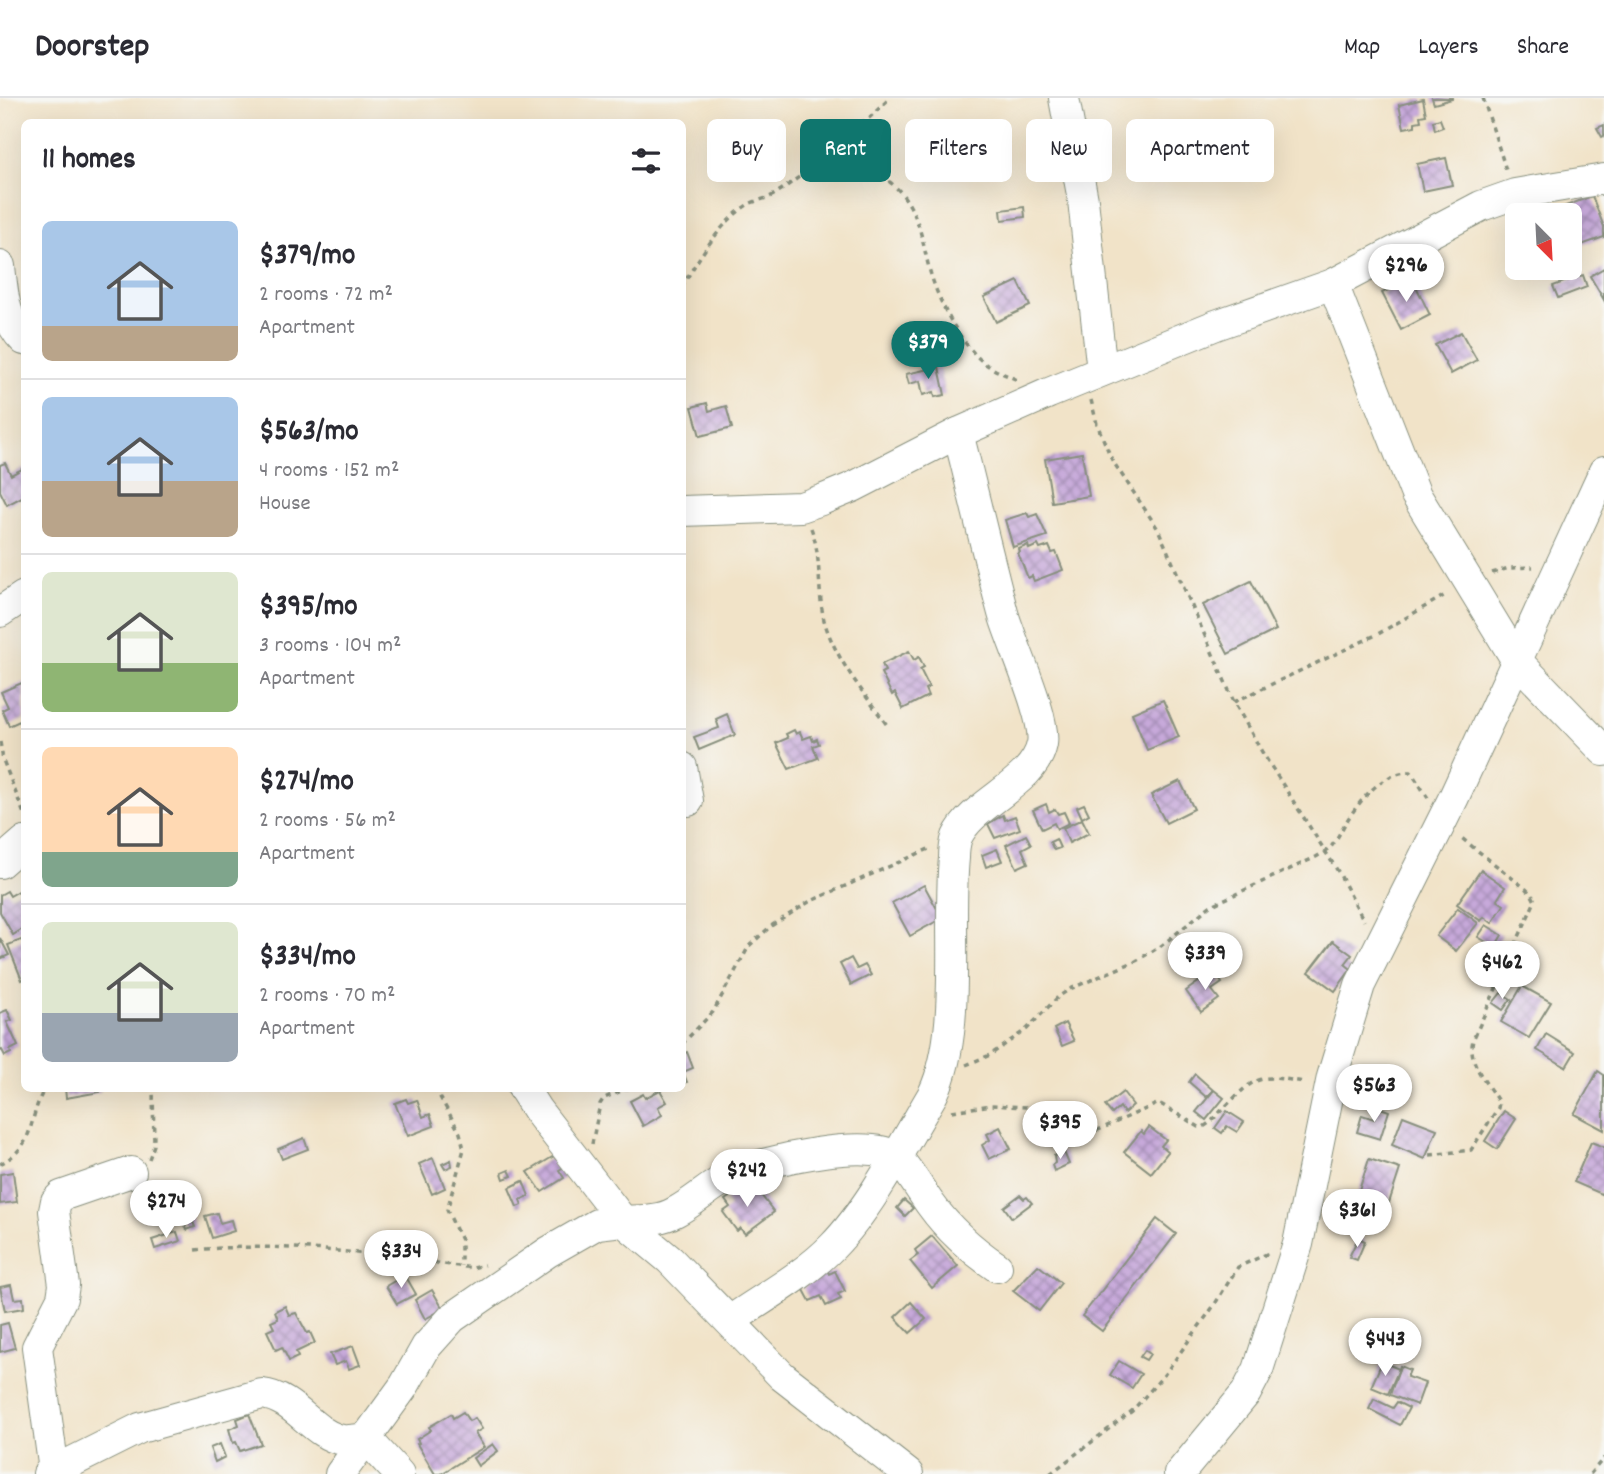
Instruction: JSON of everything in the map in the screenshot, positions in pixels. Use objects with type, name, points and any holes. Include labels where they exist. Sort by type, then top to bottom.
[{"type":"street","points":[[1064,98],[1083,200],[1094,374]]},
{"type":"street","points":[[686,511],[801,507],[853,487],[958,432],[1094,374],[1333,284],[1469,212],[1515,194],[1604,178]]},
{"type":"street","points":[[0,266],[3,298],[14,329],[21,337]]},
{"type":"street","points":[[1333,284],[1416,495],[1517,661],[1604,751]]},
{"type":"street","points":[[730,1321],[818,1260],[833,1246],[851,1225],[942,1076],[949,1021],[952,881],[956,839],[977,815],[1021,776],[1037,758],[1042,743],[1035,704],[1003,614],[958,432]]},
{"type":"street","points":[[1179,1474],[1246,1393],[1258,1370],[1298,1244],[1330,1086],[1360,985],[1517,661],[1604,471]]},
{"type":"street","points":[[0,612],[21,598]]},
{"type":"street","points":[[686,789],[688,801]]},
{"type":"street","points":[[0,863],[21,845]]},
{"type":"street","points":[[526,1092],[623,1221],[670,1260],[782,1376],[908,1474]]},
{"type":"street","points":[[340,1474],[404,1387],[426,1347],[452,1318],[548,1252],[597,1224],[657,1219],[675,1212],[720,1181],[754,1166],[839,1150],[875,1151],[895,1156],[933,1209],[970,1248],[997,1267]]},
{"type":"street","points":[[131,1172],[61,1196],[56,1201],[54,1211],[64,1285],[62,1298],[37,1347],[62,1471],[140,1428],[262,1394],[273,1395],[284,1401],[330,1436],[345,1440],[366,1438]]},
{"type":"street","points":[[670,1260],[675,1212]]},
{"type":"street","points":[[366,1438],[399,1474]]},
{"type":"path","points":[[867,119],[890,98]]},
{"type":"path","points":[[1483,98],[1515,194]]},
{"type":"path","points":[[686,281],[716,237],[736,215],[750,204],[770,198],[800,177]]},
{"type":"path","points":[[889,182],[910,205],[920,228],[932,278],[949,316],[972,352],[990,368],[1049,393]]},
{"type":"path","points":[[1094,374],[1097,424],[1112,460],[1158,529],[1234,702],[1262,752],[1343,879],[1378,947]]},
{"type":"path","points":[[801,507],[814,535],[821,601],[832,642],[844,664],[889,728]]},
{"type":"path","points":[[1234,702],[1378,634],[1468,582],[1509,568],[1526,566],[1559,569]]},
{"type":"path","points":[[0,742],[3,760],[21,806]]},
{"type":"path","points":[[942,1076],[999,1049],[1027,1029],[1058,997],[1070,989],[1136,961],[1161,946],[1210,905],[1324,852],[1349,816],[1381,781],[1401,771],[1411,772],[1441,821],[1526,889],[1535,901],[1470,1051],[1472,1059],[1497,1099],[1498,1108],[1471,1150],[1430,1155]]},
{"type":"path","points":[[686,1040],[713,1012],[749,946],[771,926],[809,902],[919,852],[956,839]]},
{"type":"path","points":[[916,1121],[981,1106],[1023,1106],[1042,1108],[1096,1131],[1159,1103],[1203,1127],[1246,1086],[1260,1078],[1330,1086]]},
{"type":"path","points":[[0,1164],[15,1155],[26,1143],[44,1092]]},
{"type":"path","points":[[131,1172],[146,1163],[154,1145],[153,1092]]},
{"type":"path","points":[[437,1092],[460,1133],[464,1149],[447,1210],[461,1240],[461,1266]]},
{"type":"path","points":[[587,1174],[600,1104],[604,1098],[616,1092]]},
{"type":"path","points":[[1051,1474],[1132,1411],[1164,1375],[1238,1267],[1258,1257],[1298,1244]]},
{"type":"path","points":[[195,1250],[258,1245],[472,1268],[485,1265]]},
{"type":"path","points":[[1590,1474],[1604,1458]]},
{"type":"building","points":[[1432,98],[1452,98],[1452,99],[1434,104]]},
{"type":"building","points":[[1423,99],[1426,115],[1420,116],[1421,121],[1415,122],[1415,126],[1404,128],[1399,105]]},
{"type":"building","points":[[1440,119],[1443,127],[1435,130],[1433,121]]},
{"type":"building","points":[[1604,125],[1604,136],[1602,137],[1597,128]]},
{"type":"building","points":[[1446,158],[1452,185],[1423,191],[1417,164]]},
{"type":"building","points":[[1592,196],[1604,227],[1604,237],[1582,245],[1582,203],[1574,203]]},
{"type":"building","points":[[1024,207],[1025,217],[1002,220],[1001,210]]},
{"type":"building","points":[[1604,268],[1604,300],[1590,276]]},
{"type":"building","points":[[1582,275],[1587,287],[1558,298],[1553,286],[1569,280],[1582,280]]},
{"type":"building","points":[[1412,278],[1430,315],[1401,330],[1382,293]]},
{"type":"building","points":[[1018,281],[1030,306],[996,322],[984,297]]},
{"type":"building","points":[[1461,332],[1477,360],[1451,374],[1435,345]]},
{"type":"building","points":[[939,367],[945,395],[935,397],[934,392],[923,395],[920,381],[909,384],[906,374]]},
{"type":"building","points":[[707,403],[709,411],[726,406],[732,428],[700,436],[692,407]]},
{"type":"building","points":[[1082,453],[1089,496],[1052,502],[1045,459]]},
{"type":"building","points":[[5,463],[11,475],[21,470],[21,498],[7,505],[0,491],[0,465]]},
{"type":"building","points":[[1027,513],[1029,517],[1037,514],[1047,536],[1013,547],[1005,520]]},
{"type":"building","points":[[1028,545],[1029,549],[1038,545],[1040,549],[1049,546],[1052,553],[1056,552],[1063,570],[1034,581],[1032,576],[1028,578],[1018,553],[1019,549]]},
{"type":"building","points":[[1251,581],[1276,630],[1228,654],[1203,605]]},
{"type":"building","points":[[909,651],[914,660],[919,657],[924,667],[920,669],[929,687],[925,689],[928,696],[903,709],[881,673],[885,671],[882,664]]},
{"type":"building","points":[[21,683],[21,720],[9,726],[2,710],[8,707],[1,692]]},
{"type":"building","points":[[1163,700],[1179,737],[1147,750],[1132,713]]},
{"type":"building","points":[[727,714],[735,735],[699,750],[694,737],[719,728],[716,719]]},
{"type":"building","points":[[794,730],[796,734],[800,732],[803,739],[811,736],[813,741],[817,739],[819,744],[813,746],[818,758],[789,769],[776,743],[788,738],[786,734]]},
{"type":"building","points":[[1180,781],[1194,809],[1166,823],[1151,795]]},
{"type":"building","points":[[1046,804],[1049,812],[1055,809],[1058,814],[1064,812],[1069,823],[1057,829],[1054,823],[1042,829],[1033,810]]},
{"type":"building","points":[[1084,804],[1089,814],[1082,818],[1077,807]]},
{"type":"building","points":[[1003,815],[1005,820],[1015,816],[1020,829],[995,838],[988,824]]},
{"type":"building","points":[[1082,819],[1089,833],[1069,843],[1063,828]]},
{"type":"building","points":[[1026,835],[1031,844],[1022,849],[1028,863],[1017,868],[1006,845]]},
{"type":"building","points":[[1056,839],[1060,848],[1054,850],[1050,842]]},
{"type":"building","points":[[997,849],[1002,861],[986,867],[982,855]]},
{"type":"building","points":[[1481,870],[1505,887],[1497,900],[1504,905],[1492,923],[1484,917],[1481,921],[1457,904]]},
{"type":"building","points":[[924,885],[942,918],[910,936],[892,903]]},
{"type":"building","points":[[21,890],[21,930],[13,935],[0,912],[0,895],[7,891],[10,896]]},
{"type":"building","points":[[1458,908],[1478,923],[1456,951],[1436,936]]},
{"type":"building","points":[[1486,925],[1502,935],[1495,947],[1478,937]]},
{"type":"building","points":[[0,938],[9,955],[0,959]]},
{"type":"building","points":[[21,940],[21,978],[8,945]]},
{"type":"building","points":[[1333,941],[1352,955],[1345,964],[1351,969],[1335,991],[1309,972]]},
{"type":"building","points":[[851,958],[857,969],[865,965],[871,975],[851,985],[840,964]]},
{"type":"building","points":[[1214,971],[1222,983],[1212,990],[1219,999],[1201,1012],[1186,991]]},
{"type":"building","points":[[1522,986],[1551,1002],[1529,1038],[1501,1022]]},
{"type":"building","points":[[1501,993],[1511,999],[1503,1010],[1493,1003]]},
{"type":"building","points":[[7,1010],[12,1020],[7,1022],[18,1046],[5,1056],[2,1050],[0,1051],[0,1013]]},
{"type":"building","points":[[1065,1023],[1074,1041],[1062,1046],[1054,1029]]},
{"type":"building","points":[[1546,1034],[1575,1052],[1566,1067],[1537,1050]]},
{"type":"building","points":[[686,1052],[693,1068],[686,1071]]},
{"type":"building","points":[[1598,1071],[1604,1075],[1604,1130],[1574,1114]]},
{"type":"building","points":[[1195,1074],[1213,1090],[1206,1097],[1189,1082]]},
{"type":"building","points":[[1214,1090],[1224,1098],[1206,1120],[1196,1112]]},
{"type":"building","points":[[65,1092],[100,1092],[66,1098]]},
{"type":"building","points":[[661,1092],[667,1102],[658,1107],[662,1115],[643,1126],[630,1101],[643,1094],[645,1098]]},
{"type":"building","points":[[1123,1092],[1133,1105],[1124,1113],[1120,1107],[1112,1114],[1105,1106]]},
{"type":"building","points":[[406,1099],[408,1103],[417,1100],[423,1117],[430,1114],[434,1126],[408,1136],[395,1103]]},
{"type":"building","points":[[1378,1107],[1389,1111],[1380,1139],[1357,1132],[1362,1115],[1374,1119]]},
{"type":"building","points":[[1227,1111],[1244,1122],[1237,1132],[1227,1126],[1222,1133],[1215,1128]]},
{"type":"building","points":[[1504,1111],[1516,1119],[1497,1149],[1485,1141]]},
{"type":"building","points":[[1403,1116],[1437,1129],[1425,1159],[1392,1145]]},
{"type":"building","points":[[1000,1127],[1011,1149],[989,1159],[982,1145],[990,1140],[987,1134]]},
{"type":"building","points":[[1149,1127],[1166,1140],[1161,1146],[1168,1152],[1151,1173],[1124,1152],[1141,1131],[1144,1134]]},
{"type":"building","points":[[304,1138],[308,1149],[282,1159],[278,1149]]},
{"type":"building","points":[[1591,1142],[1604,1147],[1604,1195],[1574,1182]]},
{"type":"building","points":[[1064,1152],[1069,1164],[1054,1171],[1054,1156]]},
{"type":"building","points":[[554,1156],[556,1159],[561,1156],[567,1165],[559,1170],[564,1178],[542,1192],[528,1172]]},
{"type":"building","points":[[433,1158],[445,1188],[432,1194],[419,1164]]},
{"type":"building","points":[[1369,1159],[1400,1169],[1387,1209],[1356,1200]]},
{"type":"building","points":[[451,1160],[452,1166],[445,1169],[442,1164]]},
{"type":"building","points":[[509,1170],[512,1176],[504,1179],[502,1173]]},
{"type":"building","points":[[13,1172],[17,1202],[0,1204],[0,1174]]},
{"type":"building","points":[[523,1181],[529,1196],[520,1200],[522,1205],[517,1207],[509,1188]]},
{"type":"building","points":[[751,1182],[774,1212],[745,1234],[740,1228],[737,1231],[723,1212],[730,1207],[725,1200]]},
{"type":"building","points":[[1020,1195],[1024,1199],[1027,1197],[1032,1203],[1012,1218],[1004,1207]]},
{"type":"building","points":[[904,1200],[913,1208],[905,1216],[897,1208]]},
{"type":"building","points":[[187,1208],[195,1227],[187,1230],[179,1211]]},
{"type":"building","points":[[217,1213],[220,1223],[231,1220],[234,1231],[212,1238],[205,1216]]},
{"type":"building","points":[[1157,1219],[1176,1234],[1102,1331],[1082,1316]]},
{"type":"building","points":[[177,1232],[180,1241],[155,1249],[152,1240]]},
{"type":"building","points":[[932,1236],[958,1266],[932,1288],[910,1261],[918,1255],[915,1250]]},
{"type":"building","points":[[1358,1238],[1365,1241],[1357,1260],[1349,1257]]},
{"type":"building","points":[[1038,1265],[1061,1283],[1039,1311],[1013,1291]]},
{"type":"building","points":[[826,1267],[829,1274],[835,1271],[845,1291],[838,1294],[841,1299],[826,1306],[821,1296],[810,1301],[803,1288]]},
{"type":"building","points":[[405,1275],[416,1294],[397,1304],[386,1286]]},
{"type":"building","points":[[11,1285],[14,1299],[23,1298],[24,1308],[5,1311],[0,1287]]},
{"type":"building","points":[[432,1290],[443,1309],[425,1319],[415,1300]]},
{"type":"building","points":[[911,1302],[926,1319],[910,1333],[895,1317]]},
{"type":"building","points":[[285,1306],[289,1315],[296,1313],[315,1343],[296,1352],[298,1357],[289,1361],[282,1347],[276,1350],[267,1331],[274,1328],[271,1322],[278,1319],[275,1311]]},
{"type":"building","points":[[8,1323],[15,1348],[0,1352],[0,1325]]},
{"type":"building","points":[[353,1346],[360,1365],[349,1369],[346,1361],[335,1365],[330,1354]]},
{"type":"building","points":[[1145,1350],[1150,1354],[1146,1360],[1140,1357]]},
{"type":"building","points":[[1119,1361],[1141,1374],[1132,1388],[1110,1375]]},
{"type":"building","points":[[1382,1362],[1399,1369],[1388,1394],[1371,1387]]},
{"type":"building","points":[[1400,1366],[1410,1370],[1407,1377],[1425,1383],[1417,1405],[1390,1395]]},
{"type":"building","points":[[1374,1399],[1393,1408],[1397,1402],[1409,1408],[1400,1425],[1369,1409]]},
{"type":"building","points":[[463,1412],[469,1421],[475,1418],[482,1429],[475,1433],[484,1447],[441,1474],[435,1474],[417,1444],[417,1439],[431,1430],[429,1427],[451,1414],[453,1418]]},
{"type":"building","points":[[249,1414],[261,1444],[240,1451],[236,1442],[233,1443],[229,1429],[239,1425],[237,1419]]},
{"type":"building","points":[[220,1444],[225,1457],[215,1462],[210,1448]]},
{"type":"building","points":[[493,1444],[498,1451],[478,1466],[473,1458]]}]
